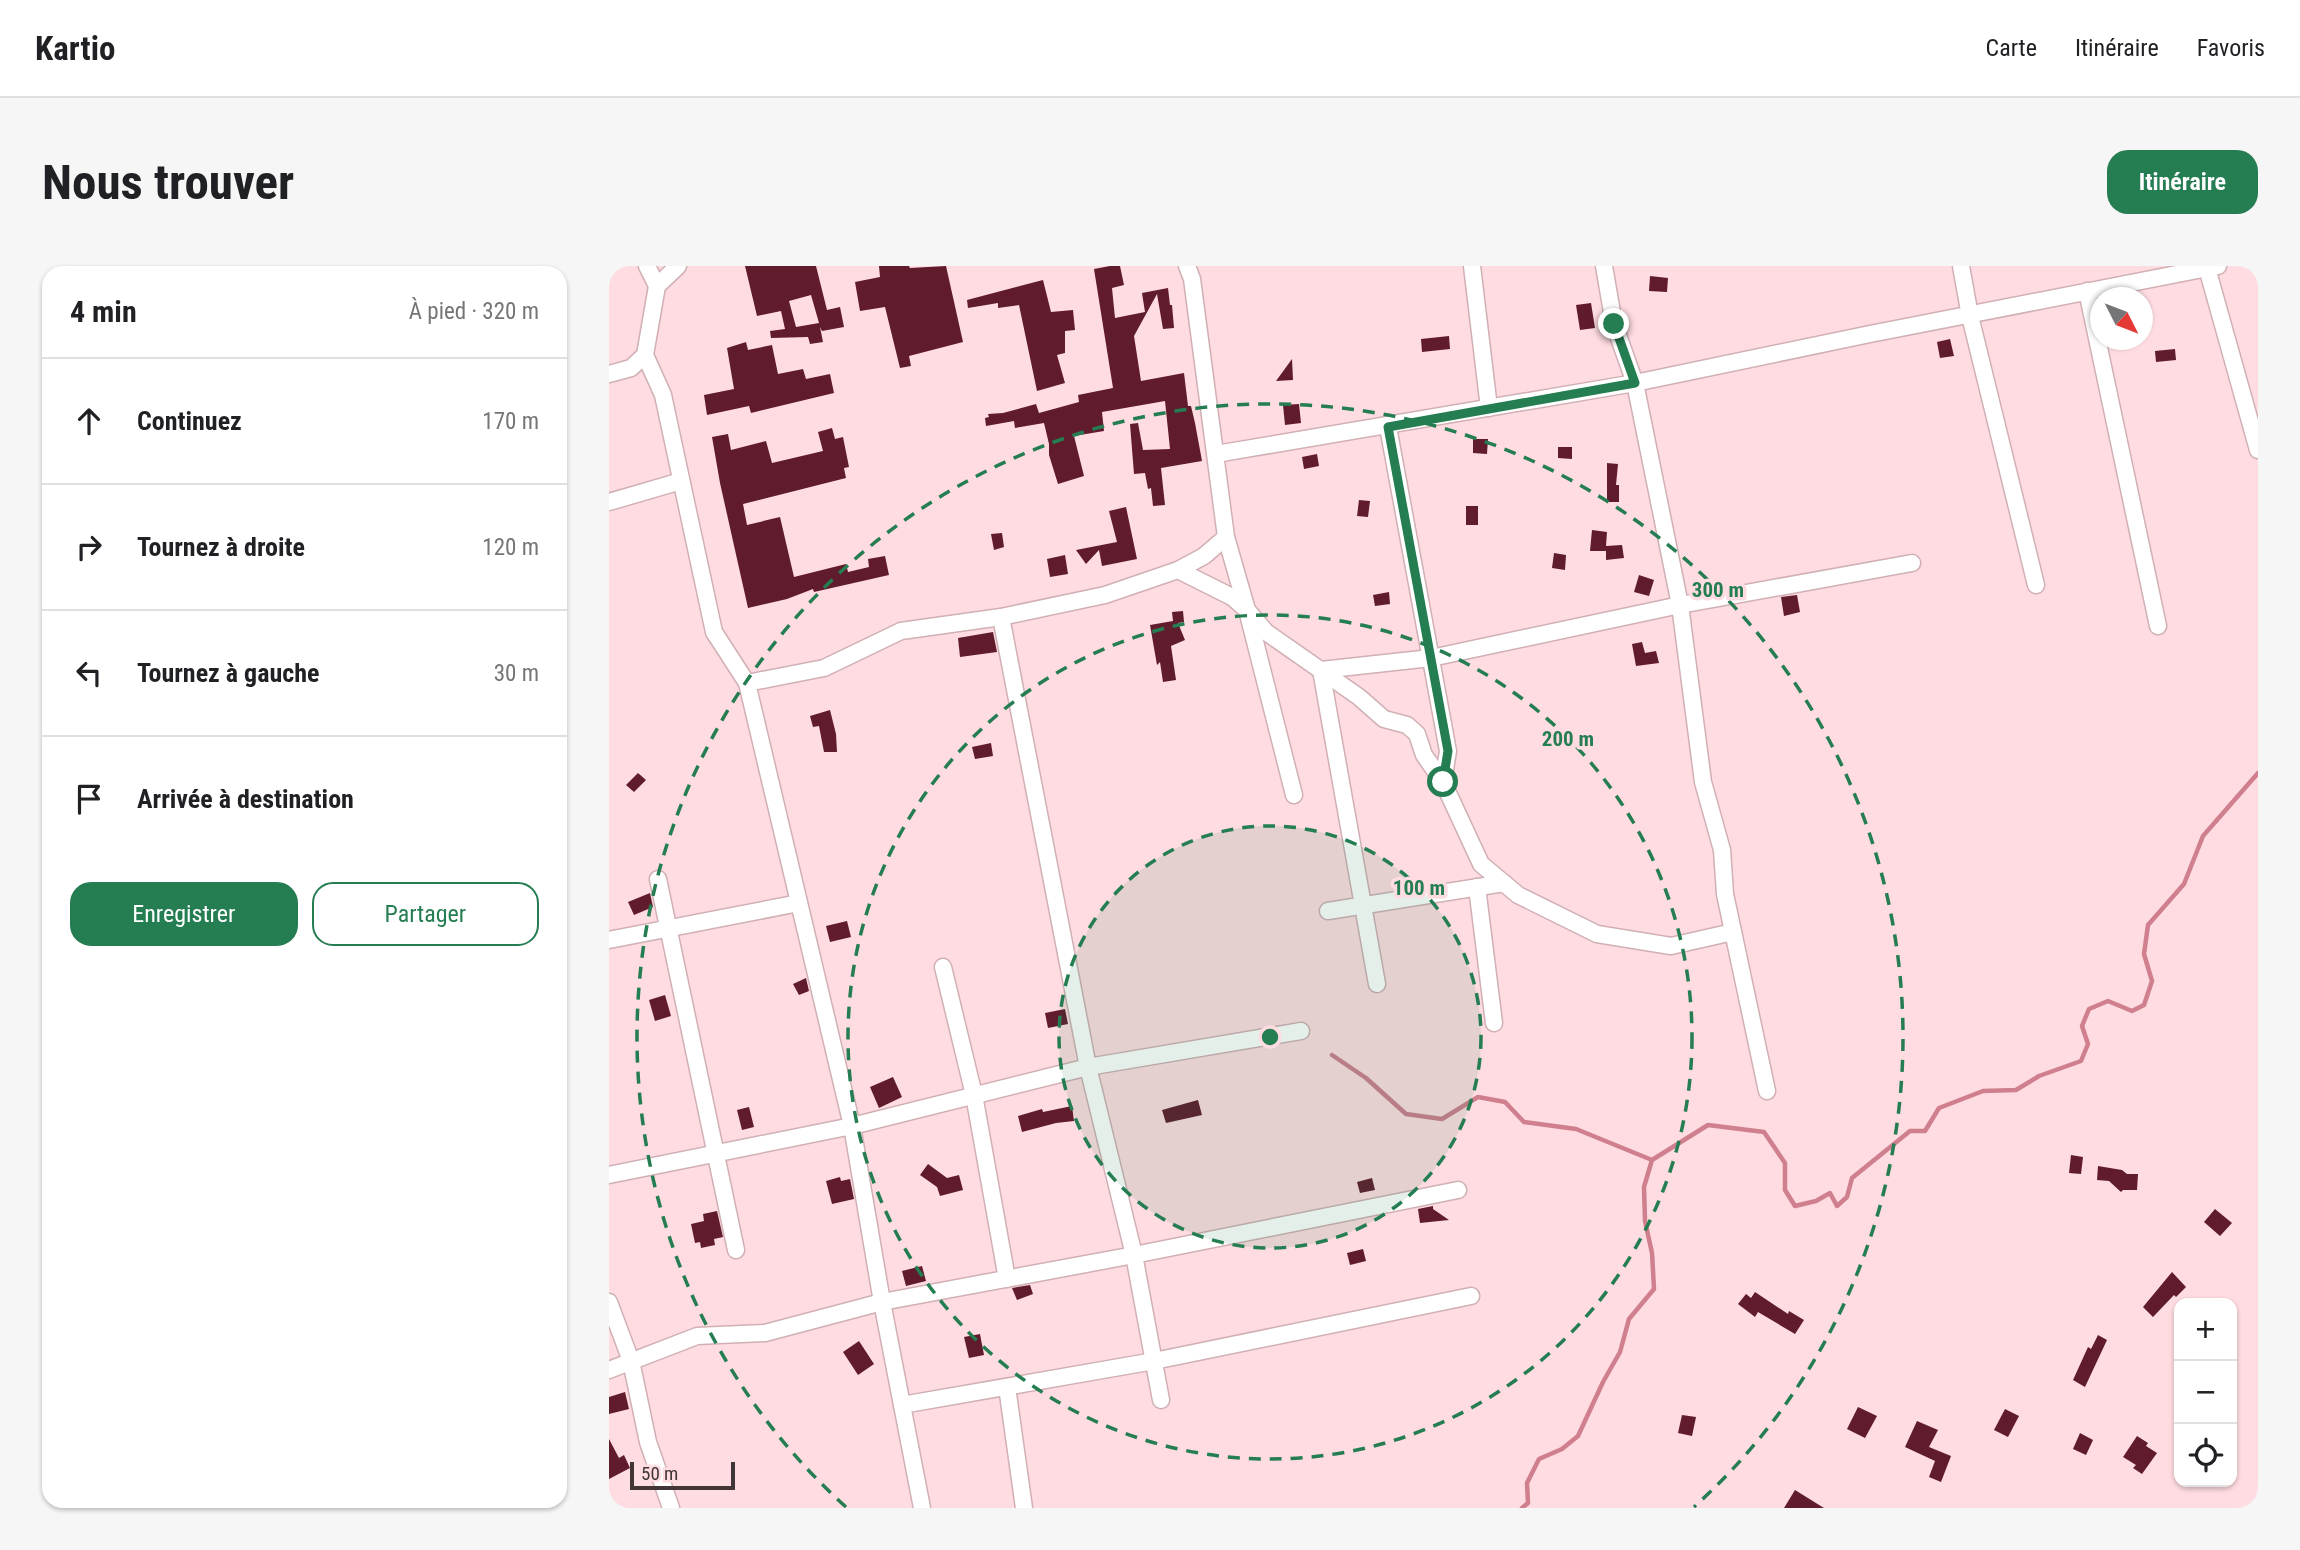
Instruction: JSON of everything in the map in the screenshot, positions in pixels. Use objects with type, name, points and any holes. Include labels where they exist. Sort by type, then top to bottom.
[{"type":"street","points":[[647,266],[657,286],[645,355],[663,395],[714,632],[747,682],[852,1126],[882,1302],[922,1508]]},
{"type":"street","points":[[657,286],[678,266]]},
{"type":"street","points":[[1187,266],[1192,279],[1226,537],[1294,795]]},
{"type":"street","points":[[1472,266],[1489,408]]},
{"type":"street","points":[[1604,266],[1614,324],[1635,383],[1680,605],[1703,782],[1722,850],[1725,894],[1767,1091]]},
{"type":"street","points":[[1961,266],[1970,316],[2036,585]]},
{"type":"street","points":[[1216,454],[1388,427],[1635,383],[2213,267],[2258,450]]},
{"type":"street","points":[[2087,291],[2158,626]]},
{"type":"street","points":[[609,374],[631,368],[645,355]]},
{"type":"street","points":[[1388,427],[1448,751],[1443,782]]},
{"type":"street","points":[[609,502],[681,481]]},
{"type":"street","points":[[747,682],[824,668],[901,631],[1001,617],[1105,595],[1178,570],[1204,556],[1226,537]]},
{"type":"street","points":[[1321,670],[1431,659],[1680,605],[1912,563]]},
{"type":"street","points":[[1178,570],[1232,597],[1266,632],[1359,697],[1384,719],[1407,725],[1417,734],[1424,755],[1443,782],[1481,864],[1518,895],[1597,934],[1671,946],[1733,932]]},
{"type":"street","points":[[1001,617],[1088,1067],[1135,1255],[1161,1400]]},
{"type":"street","points":[[1321,670],[1377,984]]},
{"type":"street","points":[[658,879],[736,1250]]},
{"type":"street","points":[[1328,911],[1504,883]]},
{"type":"street","points":[[1477,887],[1494,1023]]},
{"type":"street","points":[[609,940],[799,903]]},
{"type":"street","points":[[943,967],[974,1095],[1007,1279]]},
{"type":"street","points":[[609,1175],[852,1126],[1088,1067],[1301,1031]]},
{"type":"street","points":[[609,1370],[697,1336],[765,1333],[882,1302],[1135,1255],[1458,1189]]},
{"type":"street","points":[[902,1405],[1154,1362],[1471,1296]]},
{"type":"street","points":[[609,1302],[631,1362],[648,1442],[671,1508]]},
{"type":"street","points":[[1007,1387],[1024,1508]]},
{"type":"building","points":[[745,266],[816,266],[827,310],[840,307],[844,327],[822,331],[820,327],[823,342],[810,344],[808,337],[771,338],[770,331],[785,329],[781,311],[757,316]],"holes":[[[811,295],[819,323],[796,327],[789,301]]]},
{"type":"building","points":[[879,266],[946,266],[963,342],[909,356],[911,366],[900,368],[885,307],[860,311],[855,282],[880,277]]},
{"type":"building","points":[[1120,266],[1124,285],[1112,288],[1115,318],[1145,312],[1142,293],[1168,288],[1172,305],[1174,328],[1163,329],[1157,294],[1134,336],[1141,381],[1184,373],[1188,406],[1191,406],[1202,461],[1161,468],[1165,505],[1153,506],[1151,488],[1148,489],[1145,473],[1134,474],[1130,424],[1138,423],[1143,450],[1170,449],[1165,401],[1102,412],[1104,431],[1074,436],[1084,476],[1058,484],[1049,455],[1044,423],[1015,428],[1014,421],[986,426],[985,418],[989,417],[988,414],[1036,404],[1039,413],[1079,402],[1078,395],[1113,388],[1094,269]]},
{"type":"building","points":[[1650,276],[1668,278],[1667,292],[1649,291]]},
{"type":"building","points":[[1043,280],[1051,312],[1073,310],[1075,330],[1065,331],[1065,353],[1057,355],[1065,383],[1037,391],[1019,305],[998,308],[998,303],[968,308],[967,300]]},
{"type":"building","points":[[1591,303],[1595,328],[1580,330],[1576,305]]},
{"type":"building","points":[[1449,336],[1450,349],[1422,352],[1421,339]]},
{"type":"building","points":[[1950,339],[1954,356],[1940,358],[1937,342]]},
{"type":"building","points":[[746,342],[748,350],[772,345],[778,374],[803,369],[806,379],[830,374],[834,393],[751,413],[749,406],[707,415],[704,395],[734,389],[727,348]]},
{"type":"building","points":[[2175,349],[2176,360],[2156,362],[2155,351]]},
{"type":"building","points":[[1292,359],[1293,380],[1276,381]]},
{"type":"building","points":[[1299,404],[1301,423],[1285,425],[1283,405]]},
{"type":"building","points":[[832,428],[835,439],[843,437],[849,467],[844,468],[846,478],[743,504],[747,525],[780,517],[794,577],[846,564],[848,572],[869,567],[868,559],[885,556],[889,575],[814,592],[813,589],[787,599],[748,608],[712,437],[728,434],[731,450],[766,441],[772,463],[823,451],[818,432]]},
{"type":"building","points":[[1473,439],[1488,439],[1487,454],[1473,453]]},
{"type":"building","points":[[1558,447],[1572,447],[1572,459],[1558,458]]},
{"type":"building","points":[[1317,454],[1319,466],[1304,469],[1302,457]]},
{"type":"building","points":[[1607,463],[1618,464],[1616,485],[1619,485],[1619,502],[1607,502]]},
{"type":"building","points":[[1359,500],[1370,501],[1368,517],[1357,516]]},
{"type":"building","points":[[1466,506],[1478,506],[1478,525],[1466,525]]},
{"type":"building","points":[[1126,507],[1137,559],[1102,566],[1099,550],[1086,564],[1076,550],[1117,542],[1109,511]]},
{"type":"building","points":[[1592,530],[1607,532],[1606,546],[1622,545],[1624,558],[1606,560],[1606,551],[1590,551]]},
{"type":"building","points":[[1002,533],[1004,547],[994,550],[991,534]]},
{"type":"building","points":[[1554,553],[1566,555],[1565,570],[1552,568]]},
{"type":"building","points":[[1065,555],[1068,574],[1050,577],[1047,559]]},
{"type":"building","points":[[1639,575],[1654,580],[1649,596],[1634,592]]},
{"type":"building","points":[[1389,592],[1390,604],[1375,606],[1373,595]]},
{"type":"building","points":[[1797,595],[1800,612],[1784,616],[1781,597]]},
{"type":"building","points":[[1183,611],[1184,622],[1178,623],[1185,640],[1171,646],[1176,680],[1163,682],[1150,625],[1173,621],[1172,612]]},
{"type":"building","points":[[993,632],[997,652],[960,657],[958,638]]},
{"type":"building","points":[[1642,642],[1645,653],[1656,651],[1659,663],[1636,666],[1632,644]]},
{"type":"building","points":[[830,710],[837,752],[824,752],[819,726],[813,727],[810,716]]},
{"type":"building","points":[[991,743],[993,756],[975,759],[972,747]]},
{"type":"building","points":[[638,773],[646,780],[634,792],[626,785]]},
{"type":"building","points":[[650,893],[653,907],[634,915],[628,902]]},
{"type":"building","points":[[847,921],[851,937],[830,942],[826,926]]},
{"type":"building","points":[[806,978],[809,991],[799,995],[793,984]]},
{"type":"building","points":[[665,995],[671,1016],[655,1021],[649,1000]]},
{"type":"building","points":[[1065,1009],[1068,1024],[1048,1028],[1045,1013]]},
{"type":"building","points":[[893,1077],[902,1097],[879,1108],[870,1087]]},
{"type":"building","points":[[1198,1100],[1202,1115],[1166,1123],[1162,1110]]},
{"type":"building","points":[[1072,1106],[1074,1121],[1022,1132],[1018,1116],[1042,1109],[1043,1112]]},
{"type":"building","points":[[749,1107],[754,1127],[742,1130],[737,1110]]},
{"type":"building","points":[[2071,1155],[2083,1157],[2081,1174],[2069,1173]]},
{"type":"building","points":[[928,1164],[947,1178],[959,1175],[963,1190],[940,1196],[937,1187],[920,1175]]},
{"type":"building","points":[[2098,1166],[2122,1170],[2127,1174],[2138,1174],[2137,1190],[2121,1192],[2109,1181],[2097,1180]]},
{"type":"building","points":[[840,1177],[841,1181],[850,1179],[854,1199],[832,1204],[826,1181]]},
{"type":"building","points":[[1372,1178],[1375,1190],[1360,1193],[1357,1182]]},
{"type":"building","points":[[1433,1206],[1433,1209],[1449,1220],[1420,1223],[1418,1209]]},
{"type":"building","points":[[2215,1209],[2232,1223],[2220,1236],[2204,1222]]},
{"type":"building","points":[[717,1211],[723,1237],[714,1239],[715,1245],[701,1248],[700,1242],[695,1243],[691,1224],[704,1221],[703,1214]]},
{"type":"building","points":[[1363,1249],[1366,1261],[1350,1265],[1347,1253]]},
{"type":"building","points":[[922,1266],[926,1281],[906,1286],[902,1271]]},
{"type":"building","points":[[2172,1272],[2186,1287],[2176,1297],[2174,1295],[2153,1317],[2143,1307]]},
{"type":"building","points":[[1030,1285],[1033,1294],[1017,1300],[1012,1288]]},
{"type":"building","points":[[1755,1292],[1788,1314],[1789,1311],[1804,1320],[1795,1334],[1758,1312],[1755,1317],[1738,1304],[1746,1294],[1751,1298]]},
{"type":"building","points":[[980,1334],[984,1355],[969,1358],[964,1337]]},
{"type":"building","points":[[2098,1335],[2107,1340],[2085,1387],[2073,1380],[2088,1347],[2091,1349]]},
{"type":"building","points":[[859,1341],[874,1364],[858,1375],[843,1352]]},
{"type":"building","points":[[625,1392],[629,1409],[609,1414],[609,1397]]},
{"type":"building","points":[[1858,1407],[1877,1416],[1865,1438],[1847,1429]]},
{"type":"building","points":[[2005,1409],[2019,1416],[2008,1437],[1994,1430]]},
{"type":"building","points":[[1682,1415],[1696,1417],[1692,1436],[1678,1433]]},
{"type":"building","points":[[1917,1421],[1938,1430],[1929,1447],[1951,1456],[1941,1482],[1929,1477],[1935,1461],[1905,1447]]},
{"type":"building","points":[[2080,1433],[2093,1440],[2086,1455],[2073,1449]]},
{"type":"building","points":[[2137,1436],[2157,1453],[2142,1474],[2133,1468],[2136,1465],[2123,1457]]},
{"type":"building","points":[[609,1439],[619,1458],[624,1455],[630,1468],[609,1479]]},
{"type":"building","points":[[1795,1490],[1824,1508],[1784,1508]]},
{"type":"waterway","points":[[1522,1508],[1528,1503],[1527,1483],[1539,1459],[1562,1449],[1578,1436],[1620,1352],[1629,1319],[1654,1289],[1652,1253],[1645,1221],[1644,1187],[1652,1160],[1708,1125],[1764,1132],[1785,1163],[1785,1190],[1795,1206],[1816,1201],[1830,1193],[1837,1206],[1847,1197],[1852,1178],[1910,1131],[1925,1131],[1939,1108],[1983,1091],[2016,1090],[2039,1076],[2081,1061],[2088,1044],[2082,1026],[2089,1009],[2108,1001],[2132,1011],[2144,1005],[2152,981],[2144,954],[2148,925],[2184,884],[2203,836],[2258,773]]},
{"type":"waterway","points":[[1332,1055],[1366,1078],[1406,1114],[1442,1119],[1478,1097],[1505,1102],[1524,1122],[1576,1129],[1652,1160]]},
{"type":"route","points":[[1443,782],[1448,751],[1388,427],[1635,383],[1614,324]]}]
